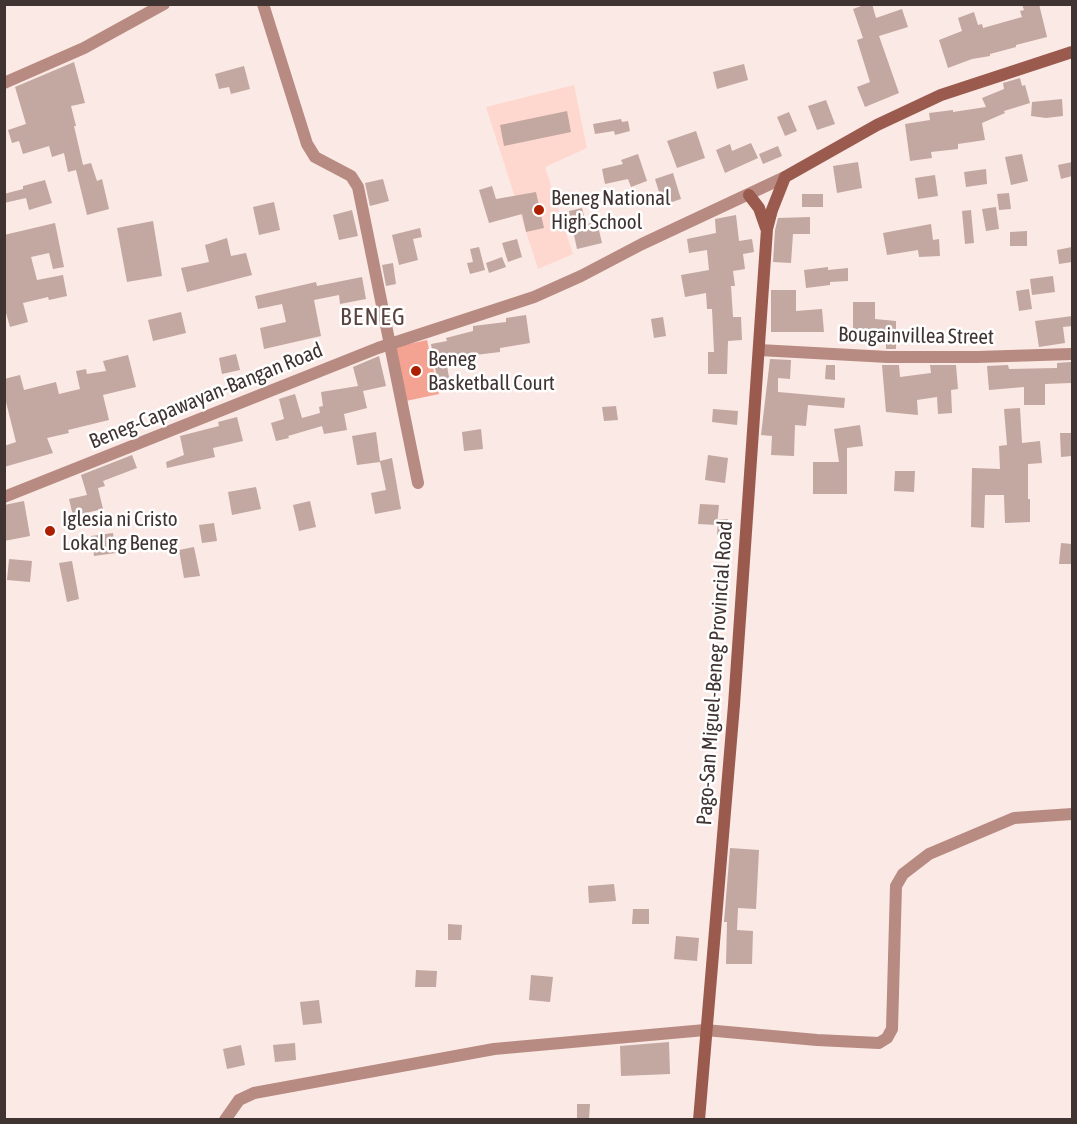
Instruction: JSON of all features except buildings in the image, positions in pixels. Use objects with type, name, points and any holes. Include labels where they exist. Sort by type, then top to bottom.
[{"type":"main road","points":[[785,177],[876,124],[941,95],[1072,52]]},
{"type":"main road","name":"Pago-San Miguel-Beneg Provincial Road","points":[[699,1119],[734,705],[767,229],[785,177]]},
{"type":"main road","points":[[749,195],[759,208],[767,229]]},
{"type":"street","points":[[4,83],[84,48],[164,4]]},
{"type":"street","points":[[263,4],[307,144],[315,156],[351,176],[358,187],[418,483]]},
{"type":"street","name":"Beneg-Capawayan-Bangan Road","points":[[4,497],[389,345],[534,297],[785,177]]},
{"type":"street","name":"Bougainvillea Street","points":[[759,350],[888,357],[1072,354]]},
{"type":"street","points":[[225,1119],[239,1100],[254,1093],[494,1048],[705,1030],[879,1043],[887,1038],[892,1029],[896,886],[903,874],[928,854],[1014,818],[1072,814]]},
{"type":"shaded area","name":"Beneg National High School","points":[[574,85],[587,148],[545,167],[573,254],[538,269],[486,107]]},
{"type":"shaded area","name":"Beneg Basketball Court","points":[[427,340],[439,394],[406,401],[395,347]]},
{"type":"place","name":"Beneg National High School","points":[[539,210]]},
{"type":"place","name":"Beneg Basketball Court","points":[[416,371]]},
{"type":"place","name":"Iglesia ni Cristo Lokal ng Beneg","points":[[50,531]]},
{"type":"district","name":"BENEG","points":[[373,317]]}]
